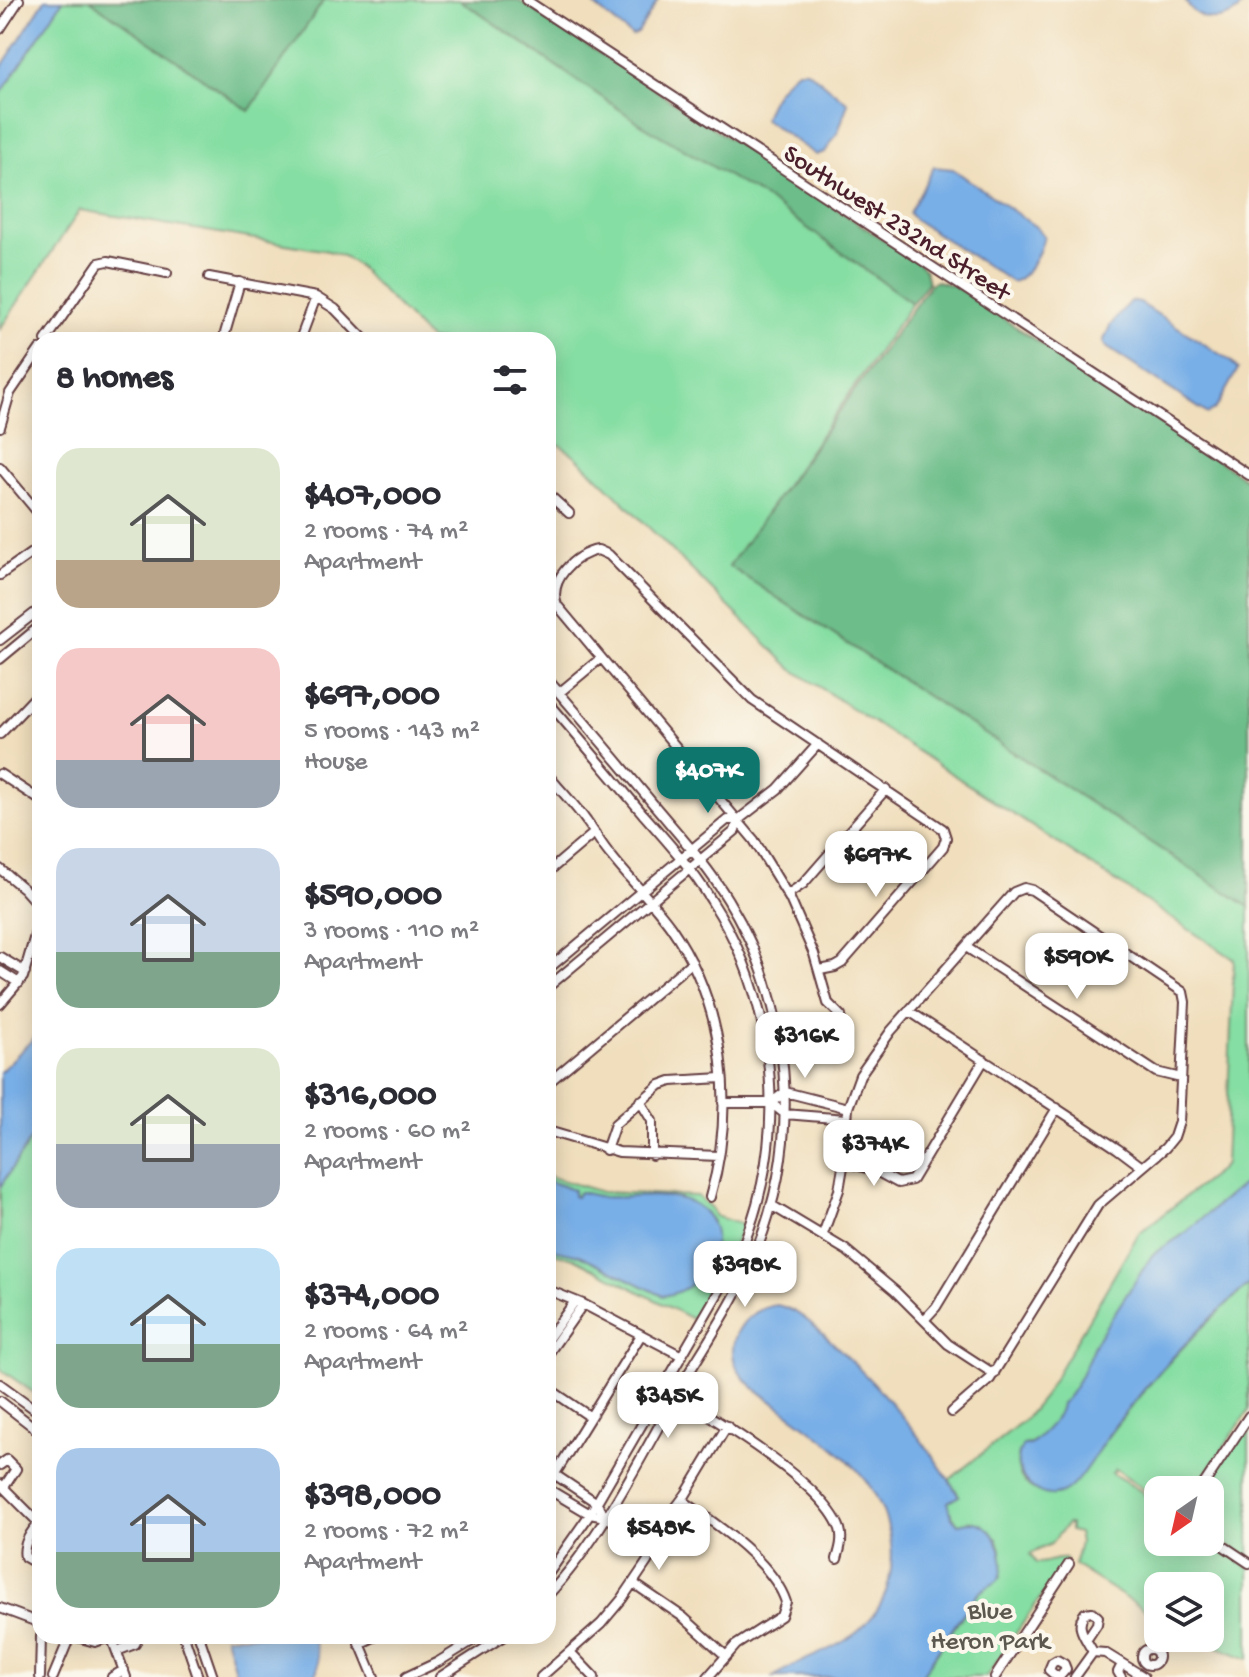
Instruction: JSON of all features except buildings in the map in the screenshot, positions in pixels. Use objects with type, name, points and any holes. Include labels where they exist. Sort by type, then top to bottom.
[{"type":"street","points":[[0,29],[19,0]]},
{"type":"street","name":"Southwest 232nd Street","points":[[526,0],[1249,475]]},
{"type":"street","points":[[52,332],[99,263],[108,261],[167,273]]},
{"type":"street","points":[[209,277],[316,297],[335,309],[357,332]]},
{"type":"street","points":[[225,332],[240,282]]},
{"type":"street","points":[[303,332],[316,297]]},
{"type":"street","points":[[0,427],[10,393],[32,361]]},
{"type":"street","points":[[0,467],[32,505]]},
{"type":"street","points":[[556,501],[569,513]]},
{"type":"street","points":[[556,586],[571,565],[588,553],[598,550],[609,555],[752,700],[937,823],[945,833],[945,843],[940,850],[842,963],[820,970]]},
{"type":"street","points":[[0,575],[32,553]]},
{"type":"street","points":[[556,600],[558,607],[738,820],[788,894],[820,970],[828,1003],[841,1016]]},
{"type":"street","points":[[0,640],[32,615]]},
{"type":"street","points":[[0,659],[32,633]]},
{"type":"street","points":[[559,693],[601,658]]},
{"type":"street","points":[[556,689],[699,858],[728,899],[757,959],[777,1023],[785,1092],[781,1163],[771,1205],[747,1271],[605,1517],[576,1562],[556,1586]]},
{"type":"street","points":[[0,734],[32,700]]},
{"type":"street","points":[[556,711],[680,858],[721,915],[751,982],[766,1040],[771,1103],[766,1166],[749,1231],[730,1274],[597,1503],[556,1563]]},
{"type":"street","points":[[556,980],[735,831],[738,820],[778,789],[818,744]]},
{"type":"street","points":[[0,774],[32,794]]},
{"type":"street","points":[[556,786],[671,927],[692,962],[714,1022],[722,1078],[719,1156],[710,1197]]},
{"type":"street","points":[[788,894],[803,884],[886,789]]},
{"type":"street","points":[[556,962],[727,820],[738,820]]},
{"type":"street","points":[[556,865],[594,833]]},
{"type":"street","points":[[0,869],[32,898]]},
{"type":"street","points":[[823,1234],[837,1200],[848,1108],[868,1061],[1013,893],[1024,888],[1032,890],[1183,992],[1185,1002],[1176,1133],[1167,1147],[1098,1205],[994,1374],[952,1412]]},
{"type":"street","points":[[0,1004],[19,983],[32,947]]},
{"type":"street","points":[[966,947],[1156,1072],[1181,1078]]},
{"type":"street","points":[[0,957],[25,972]]},
{"type":"street","points":[[556,1076],[692,962]]},
{"type":"street","points":[[0,971],[19,983]]},
{"type":"street","points":[[909,1011],[1142,1167]]},
{"type":"street","points":[[844,1161],[876,1171],[897,1183],[905,1184],[916,1177],[984,1060]]},
{"type":"street","points":[[606,1150],[615,1124],[667,1082],[722,1078]]},
{"type":"street","points":[[723,1103],[771,1103],[785,1092]]},
{"type":"street","points":[[785,1092],[848,1108]]},
{"type":"street","points":[[640,1101],[652,1121],[652,1155]]},
{"type":"street","points":[[771,1103],[785,1114],[846,1119]]},
{"type":"street","points":[[924,1320],[936,1307],[1057,1108]]},
{"type":"street","points":[[556,1134],[606,1150],[652,1155],[719,1156]]},
{"type":"street","points":[[771,1205],[823,1234],[882,1280],[952,1348],[994,1374]]},
{"type":"street","points":[[556,1293],[682,1356]]},
{"type":"street","points":[[556,1329],[579,1302]]},
{"type":"street","points":[[556,1341],[579,1302]]},
{"type":"street","points":[[556,1466],[641,1335]]},
{"type":"street","points":[[0,1384],[32,1407]]},
{"type":"street","points":[[556,1393],[589,1416]]},
{"type":"street","points":[[676,1396],[727,1426],[804,1484],[827,1507],[842,1536],[837,1559]]},
{"type":"street","points":[[0,1401],[32,1426]]},
{"type":"street","points":[[1209,1476],[1249,1416]]},
{"type":"street","points":[[541,1677],[606,1619],[633,1583],[665,1522],[727,1426]]},
{"type":"street","points":[[0,1465],[7,1460],[16,1469],[2,1485],[32,1515]]},
{"type":"street","points":[[556,1476],[597,1503],[605,1517]]},
{"type":"street","points":[[556,1492],[590,1514],[605,1517],[655,1543]]},
{"type":"street","points":[[682,1500],[747,1549],[781,1592],[786,1604],[781,1616],[748,1635],[725,1655],[708,1677]]},
{"type":"street","points":[[32,1531],[24,1551],[25,1557],[32,1561]]},
{"type":"street","points":[[1224,1546],[1249,1563]]},
{"type":"street","points":[[995,1677],[1069,1564]]},
{"type":"street","points":[[633,1583],[683,1617],[725,1655]]},
{"type":"street","points":[[0,1608],[32,1620]]},
{"type":"street","points":[[1087,1639],[1093,1652]]},
{"type":"street","points":[[40,1677],[41,1644]]},
{"type":"street","points":[[53,1677],[67,1644]]},
{"type":"street","points":[[112,1677],[125,1674],[115,1644]]},
{"type":"street","points":[[117,1651],[135,1644]]},
{"type":"street","points":[[187,1644],[198,1677]]},
{"type":"street","points":[[202,1644],[213,1677]]},
{"type":"street","points":[[360,1644],[374,1677]]},
{"type":"street","points":[[406,1677],[418,1674],[467,1644]]},
{"type":"street","points":[[440,1677],[492,1644]]},
{"type":"street","points":[[570,1652],[594,1677]]},
{"type":"street","points":[[1065,1676],[1093,1652],[1105,1653],[1138,1676],[1145,1664]]},
{"type":"street","points":[[1121,1677],[1118,1672],[1122,1664]]},
{"type":"green space","name":"Blue Heron Park","points":[[63,0],[90,0],[249,110],[324,0],[460,0],[641,124],[767,199],[912,303],[730,566],[1249,907],[1249,1179],[1181,1236],[1153,1254],[1092,1350],[1083,1373],[1057,1417],[1039,1438],[1023,1445],[1018,1457],[1018,1469],[1029,1486],[1039,1491],[1050,1493],[1074,1483],[1155,1378],[1249,1284],[1249,1410],[1204,1476],[1144,1476],[1144,1489],[1116,1469],[1112,1473],[1144,1494],[1144,1556],[1224,1556],[1224,1551],[1249,1568],[1249,1659],[1224,1649],[1224,1572],[1144,1572],[1144,1609],[1074,1565],[1080,1543],[1078,1533],[1070,1531],[1070,1524],[1067,1524],[1051,1544],[1030,1554],[1036,1563],[1067,1559],[986,1677],[921,1677],[971,1603],[984,1587],[1001,1576],[1001,1549],[997,1539],[971,1521],[958,1524],[947,1507],[948,1502],[959,1495],[949,1480],[1026,1418],[1044,1396],[1139,1233],[1225,1164],[1234,959],[792,669],[609,488],[556,442],[556,332],[422,332],[357,265],[343,256],[80,210],[0,329],[0,95]]},
{"type":"green space","points":[[90,0],[324,0],[249,111]]},
{"type":"green space","points":[[460,0],[518,0],[916,261],[925,270],[928,283],[912,303],[767,199],[641,124]]},
{"type":"green space","points":[[937,281],[954,286],[1249,481],[1249,907],[729,566],[931,283]]},
{"type":"green space","points":[[32,1139],[32,1391],[0,1369],[0,1187]]},
{"type":"green space","points":[[556,1178],[602,1192],[697,1196],[715,1216],[743,1225],[725,1265],[692,1319],[574,1258],[556,1254],[556,1250],[580,1255],[663,1296],[694,1283],[711,1255],[712,1221],[703,1210],[680,1198],[602,1197],[579,1192],[576,1197],[573,1196],[574,1190],[556,1184]]},
{"type":"green space","points":[[1249,1423],[1249,1558],[1224,1542],[1224,1476],[1213,1476]]},
{"type":"water","points":[[45,0],[63,0],[0,95],[0,69]]},
{"type":"water","points":[[599,0],[658,0],[638,33],[632,36],[595,6]]},
{"type":"water","points":[[1185,0],[1247,0],[1233,14],[1216,19],[1199,15]]},
{"type":"water","points":[[797,70],[807,70],[848,103],[838,132],[825,152],[816,155],[764,119],[777,92]]},
{"type":"water","points":[[934,167],[953,169],[1036,227],[1044,236],[1037,256],[1024,275],[1012,282],[909,213]]},
{"type":"water","points":[[1130,301],[1140,303],[1229,360],[1238,369],[1216,408],[1208,414],[1105,346],[1103,342],[1110,326]]},
{"type":"water","points":[[32,1040],[32,1139],[0,1187],[0,1072]]},
{"type":"water","points":[[1249,1179],[1249,1284],[1196,1333],[1148,1385],[1071,1487],[1061,1494],[1050,1495],[1030,1486],[1019,1467],[1023,1445],[1030,1445],[1054,1420],[1061,1403],[1076,1385],[1095,1343],[1153,1254],[1181,1236]]},
{"type":"water","points":[[556,1184],[574,1190],[573,1196],[576,1197],[579,1192],[603,1197],[660,1196],[688,1201],[700,1208],[714,1228],[714,1244],[701,1274],[679,1292],[663,1296],[580,1255],[556,1250]]},
{"type":"water","points":[[777,1305],[793,1311],[814,1326],[885,1396],[917,1434],[959,1496],[948,1502],[952,1517],[958,1524],[970,1522],[986,1527],[997,1541],[1002,1558],[1001,1575],[978,1594],[921,1677],[773,1677],[850,1638],[861,1629],[886,1593],[892,1554],[886,1520],[866,1480],[835,1449],[750,1385],[736,1364],[733,1353],[738,1331],[754,1314]]},
{"type":"water","points":[[227,1644],[315,1644],[318,1662],[315,1677],[237,1677]]}]
